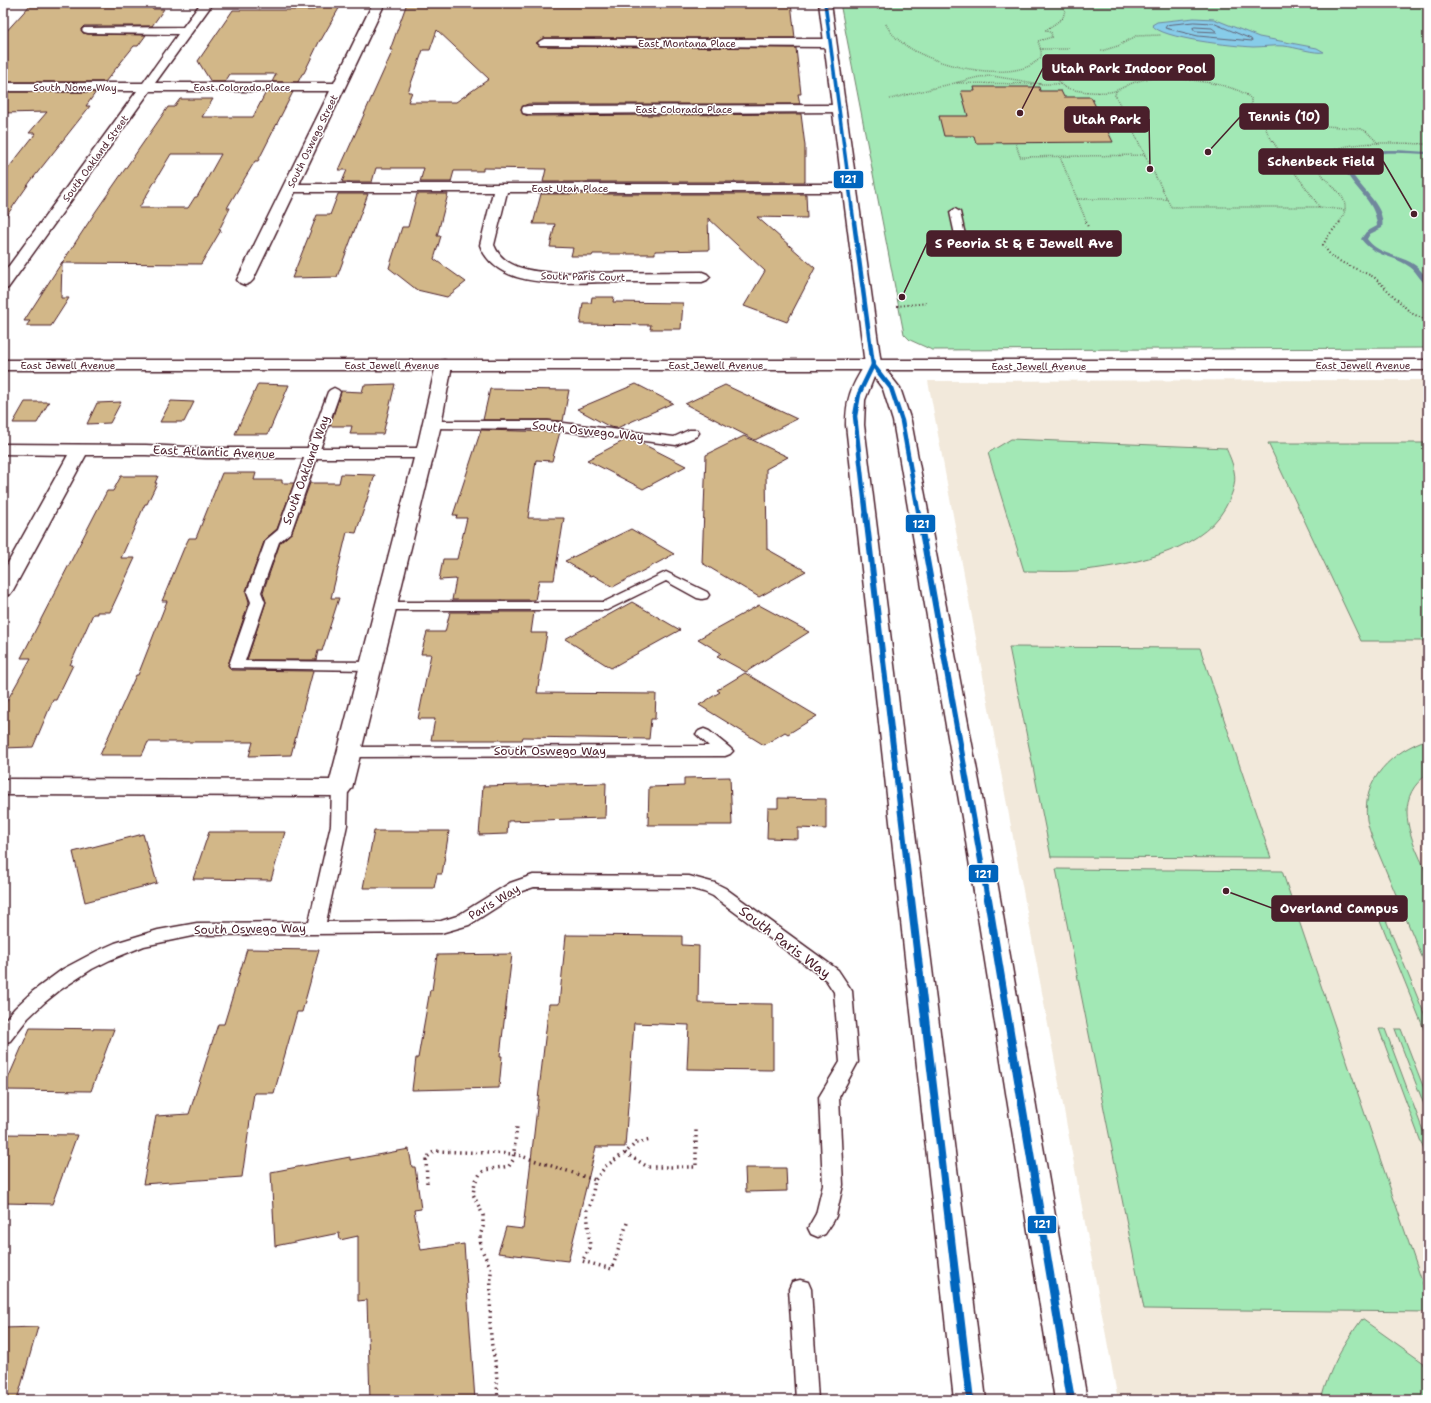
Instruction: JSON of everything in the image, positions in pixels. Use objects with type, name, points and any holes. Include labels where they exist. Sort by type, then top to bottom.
[{"type":"street","name":"South Oakland Street","points":[[5,280],[207,3]]},
{"type":"street","name":"South Oswego Street","points":[[245,280],[379,3]]},
{"type":"street","points":[[825,3],[873,365],[891,388],[902,421],[978,845],[1071,1400]]},
{"type":"street","points":[[88,30],[187,31]]},
{"type":"street","name":"East Montana Place","points":[[544,43],[830,43]]},
{"type":"street","name":"South Nome Way","points":[[3,87],[146,87]]},
{"type":"street","name":"East Colorado Place","points":[[146,87],[338,87]]},
{"type":"street","name":"East Colorado Place","points":[[528,110],[839,109]]},
{"type":"street","name":"East Utah Place","points":[[289,188],[850,188]]},
{"type":"street","name":"South Paris Court","points":[[501,188],[487,245],[490,254],[499,263],[512,270],[526,274],[559,278],[702,277]]},
{"type":"street","name":"East Jewell Avenue","points":[[3,365],[1428,365]]},
{"type":"street","name":"South Oswego Way","points":[[340,788],[432,425],[444,365]]},
{"type":"street","points":[[873,365],[860,386],[855,405],[856,425],[970,1400]]},
{"type":"street","name":"East Atlantic Avenue","points":[[3,449],[146,450],[206,454],[425,453]]},
{"type":"street","points":[[3,590],[80,449]]},
{"type":"street","points":[[3,787],[340,788]]},
{"type":"lane","points":[[955,212],[960,235]]},
{"type":"lane","name":"South Oakland Way","points":[[334,392],[284,532],[273,540],[254,592],[258,602],[236,666],[370,666]]},
{"type":"lane","name":"South Oswego Way","points":[[432,425],[548,425],[676,441],[693,433]]},
{"type":"lane","points":[[386,606],[607,606],[666,576],[702,595]]},
{"type":"lane","name":"South Oswego Way","points":[[349,752],[725,751],[704,734]]},
{"type":"lane","name":"South Oswego Way","points":[[3,1036],[23,1011],[51,986],[83,965],[121,947],[158,936],[197,929],[316,928],[339,826],[340,788]]},
{"type":"lane","name":"Paris Way","points":[[316,928],[441,927],[463,921],[516,887],[533,881],[689,882],[709,887],[719,892]]},
{"type":"lane","name":"South Paris Way","points":[[719,892],[832,975],[843,991],[849,1062],[828,1097],[834,1184],[826,1216],[818,1228]]},
{"type":"lane","points":[[800,1289],[807,1400]]},
{"type":"path","points":[[877,9],[889,3]]},
{"type":"path","points":[[886,24],[894,37],[919,53],[955,66],[990,71],[1009,70],[1026,67],[1037,62],[1042,56],[1038,41],[1052,37],[1051,33],[1046,30],[1063,18],[1065,10],[1061,3]]},
{"type":"path","points":[[1101,51],[1118,46],[1136,36],[1161,35]]},
{"type":"path","points":[[1040,49],[1069,48]]},
{"type":"path","points":[[1058,61],[1056,66],[1061,84],[1063,87],[1073,91],[1116,91],[1124,85],[1144,79],[1203,82],[1235,90],[1249,96],[1250,108],[1252,111],[1263,117],[1289,122],[1361,129],[1366,131],[1378,143]]},
{"type":"path","points":[[990,71],[992,76]]},
{"type":"path","points":[[1142,72],[1144,79]]},
{"type":"path","points":[[890,99],[954,83],[992,76],[1041,84]]},
{"type":"path","points":[[954,83],[1061,84]]},
{"type":"path","points":[[1116,91],[1115,95],[1171,207],[1319,207],[1345,210]]},
{"type":"path","points":[[1263,117],[1262,121],[1268,135],[1319,207]]},
{"type":"path","points":[[1428,144],[1378,143],[1348,145],[1335,148],[1326,153],[1319,160],[1318,164],[1320,170],[1338,190],[1344,200],[1345,210],[1342,219],[1325,239],[1323,245],[1326,252],[1332,258],[1373,277],[1385,286],[1399,303],[1410,313],[1428,321]]},
{"type":"path","points":[[1016,144],[1020,157],[1089,157],[1101,154],[1145,155]]},
{"type":"path","points":[[1060,157],[1088,227]]},
{"type":"path","points":[[1077,199],[1167,199]]},
{"type":"path","points":[[897,306],[928,303]]},
{"type":"path","points":[[498,1400],[496,1366],[492,1347],[490,1324],[491,1269],[481,1248],[483,1215],[473,1194],[474,1182],[480,1174],[485,1170],[509,1166],[514,1160],[517,1126]]},
{"type":"path","points":[[625,1153],[648,1167],[696,1167],[696,1130]]},
{"type":"path","points":[[627,1223],[612,1269],[582,1261],[590,1248],[587,1210],[591,1204],[596,1180],[606,1166],[625,1153],[636,1143],[651,1140]]},
{"type":"path","points":[[427,1182],[426,1158],[435,1151],[515,1154],[596,1180]]},
{"type":"shaded area","points":[[1428,380],[1428,1400],[1118,1400],[928,381]]},
{"type":"green space","points":[[840,3],[1428,3],[1428,348],[932,350],[910,340],[904,334]]},
{"type":"green space","points":[[1011,439],[1226,448],[1231,459],[1235,481],[1225,508],[1213,524],[1198,537],[1179,547],[1159,555],[1116,566],[1076,571],[1024,571],[988,453]]},
{"type":"green space","points":[[1268,443],[1428,443],[1428,641],[1361,641]]},
{"type":"green space","points":[[1009,647],[1200,648],[1271,858],[1051,857]]},
{"type":"green space","points":[[1428,739],[1428,774],[1418,782],[1412,792],[1408,802],[1407,812],[1408,823],[1414,845],[1426,870],[1428,879],[1428,971],[1373,840],[1367,823],[1366,805],[1374,780],[1382,769],[1403,751]]},
{"type":"green space","points":[[1056,869],[1282,871],[1428,1299],[1428,1312],[1144,1309]]},
{"type":"green space","points":[[1373,903],[1379,903],[1428,1023],[1428,1039]]},
{"type":"green space","points":[[1379,1029],[1385,1029],[1428,1144],[1428,1161]]},
{"type":"green space","points":[[1395,1029],[1401,1029],[1428,1099],[1428,1115]]},
{"type":"green space","points":[[1362,1319],[1428,1366],[1428,1400],[1321,1400],[1328,1378],[1337,1358]]},
{"type":"water","points":[[1194,18],[1214,19],[1259,37],[1317,48],[1324,52],[1284,46],[1253,47],[1199,41],[1169,34],[1158,30],[1152,25],[1157,22]]},
{"type":"building","points":[[32,3],[157,3],[152,9],[164,9],[152,26],[84,26],[81,29],[83,33],[88,34],[146,35],[138,46],[134,46],[105,82],[3,82],[3,35]]},
{"type":"building","points":[[317,3],[342,3],[320,40],[298,82],[272,82],[276,74],[230,74],[225,82],[211,82],[198,61],[233,10],[314,10]]},
{"type":"building","points":[[407,3],[791,3],[795,38],[544,38],[536,43],[540,46],[796,48],[801,94],[798,94],[800,104],[528,104],[523,106],[521,110],[523,114],[528,116],[801,114],[805,146],[805,182],[543,182],[546,169],[483,168],[483,171],[454,171],[451,182],[420,182],[424,168],[376,168],[372,182],[342,182],[347,170],[339,170],[393,50],[390,50]],"holes":[[[437,30],[489,79],[456,102],[408,102],[412,92],[408,92],[423,50],[430,50]]]},
{"type":"building","points":[[974,87],[1039,87],[1040,91],[1061,91],[1064,97],[1091,97],[1113,142],[976,143],[974,136],[944,136],[939,116],[968,116],[961,91],[975,91]]},
{"type":"building","points":[[3,92],[96,92],[86,106],[90,106],[30,182],[3,221],[3,175],[36,133],[29,133],[47,112],[3,113]]},
{"type":"building","points":[[266,92],[293,92],[258,161],[255,161],[227,208],[230,208],[219,230],[221,230],[201,264],[62,263],[168,107],[174,107],[180,99],[213,99],[202,117],[253,117]],"holes":[[[171,154],[221,154],[197,197],[195,197],[188,208],[139,208]]]},
{"type":"building","points":[[338,194],[368,194],[337,277],[292,278],[317,215],[330,215]]},
{"type":"building","points":[[417,194],[448,194],[437,236],[441,236],[434,259],[466,282],[447,297],[417,290],[389,268],[402,227],[408,227]]},
{"type":"building","points":[[541,194],[806,194],[807,218],[757,217],[815,268],[787,322],[744,306],[765,271],[708,218],[709,250],[655,251],[655,254],[593,254],[592,256],[571,256],[573,248],[550,247],[555,224],[533,224]]},
{"type":"building","points":[[62,262],[61,298],[69,298],[51,326],[26,326],[30,321],[24,321]]},
{"type":"building","points":[[592,297],[614,297],[613,302],[683,303],[681,329],[650,329],[651,325],[580,324],[583,303],[591,303]]},
{"type":"building","points":[[258,384],[289,385],[268,434],[235,434]]},
{"type":"building","points":[[395,384],[383,434],[350,434],[352,426],[330,426],[341,391],[362,392],[364,385]]},
{"type":"building","points":[[636,384],[673,403],[617,428],[610,427],[577,409]]},
{"type":"building","points":[[725,385],[797,419],[755,440],[685,404]]},
{"type":"building","points":[[490,389],[569,390],[563,421],[483,420]]},
{"type":"building","points":[[171,401],[194,402],[184,422],[160,422]]},
{"type":"building","points":[[25,402],[49,402],[37,423],[13,423]]},
{"type":"building","points":[[121,402],[110,423],[87,424],[97,403]]},
{"type":"building","points":[[481,430],[560,432],[552,461],[536,460],[528,518],[564,518],[554,580],[539,580],[535,600],[452,600],[456,579],[439,580],[443,559],[457,559],[467,518],[456,518],[457,515],[453,515]]},
{"type":"building","points":[[744,436],[788,457],[766,469],[767,549],[806,571],[759,597],[702,563],[706,455]]},
{"type":"building","points":[[625,440],[639,442],[686,466],[643,489],[587,460]]},
{"type":"building","points":[[222,473],[256,473],[254,480],[282,480],[282,483],[294,483],[277,529],[265,539],[246,591],[249,602],[228,665],[231,670],[313,671],[291,755],[249,756],[253,742],[148,742],[142,755],[100,755],[136,675],[138,675],[167,601],[162,601],[184,548],[189,538],[196,538]]},
{"type":"building","points":[[341,474],[375,475],[356,533],[347,532],[331,598],[339,598],[322,651],[318,651],[316,660],[247,660],[266,602],[263,592],[280,543],[292,532],[310,483],[339,483]]},
{"type":"building","points":[[121,476],[158,476],[155,483],[157,483],[147,504],[145,504],[121,558],[135,558],[110,612],[97,612],[97,614],[93,614],[70,665],[73,665],[56,700],[53,700],[33,747],[3,748],[3,708],[31,658],[21,658],[107,491],[113,491]]},
{"type":"building","points":[[631,529],[674,554],[613,587],[593,575],[590,576],[565,561]]},
{"type":"building","points":[[632,602],[680,630],[611,668],[565,639]]},
{"type":"building","points":[[759,605],[809,632],[746,672],[717,656],[721,653],[698,639]]},
{"type":"building","points":[[450,612],[534,612],[531,633],[547,633],[537,693],[656,694],[655,719],[651,719],[649,739],[523,737],[522,740],[431,740],[435,719],[418,719],[431,654],[421,654],[427,632],[445,632]]},
{"type":"building","points":[[745,673],[817,716],[788,734],[785,732],[764,745],[699,705],[720,692],[717,690]]},
{"type":"building","points":[[730,777],[732,825],[648,825],[649,787],[684,786],[684,778]]},
{"type":"building","points":[[606,783],[605,818],[508,821],[507,834],[479,835],[483,786]]},
{"type":"building","points":[[778,798],[826,799],[826,829],[798,828],[798,839],[767,838],[768,808],[778,808]]},
{"type":"building","points":[[374,831],[449,831],[442,874],[437,874],[434,888],[363,888]]},
{"type":"building","points":[[209,832],[285,832],[271,880],[193,879]]},
{"type":"building","points":[[143,834],[157,883],[85,902],[73,852]]},
{"type":"building","points":[[566,935],[682,936],[682,945],[699,946],[698,1003],[773,1004],[773,1070],[687,1069],[689,1025],[634,1023],[625,1147],[596,1147],[568,1261],[498,1253],[506,1227],[523,1229],[549,1004],[559,1004]]},
{"type":"building","points":[[247,949],[319,950],[302,1012],[297,1012],[274,1093],[254,1093],[242,1177],[143,1184],[156,1116],[189,1114],[218,1024],[224,1024]]},
{"type":"building","points":[[512,954],[500,1056],[502,1056],[499,1088],[412,1090],[416,1058],[418,1058],[430,990],[432,990],[437,955]]},
{"type":"building","points":[[30,1028],[114,1029],[91,1091],[3,1090]]},
{"type":"building","points":[[3,1134],[77,1135],[52,1204],[3,1203]]},
{"type":"building","points":[[409,1149],[412,1167],[415,1167],[421,1209],[414,1210],[421,1250],[464,1244],[475,1400],[370,1400],[367,1300],[358,1301],[358,1236],[340,1240],[339,1233],[275,1246],[271,1172],[350,1157],[350,1160]]},
{"type":"building","points":[[745,1168],[786,1168],[787,1191],[746,1192]]},
{"type":"building","points":[[38,1327],[17,1400],[3,1400],[3,1328]]},
{"type":"waterway","points":[[1428,153],[1373,153],[1352,158],[1344,162],[1346,170],[1376,208],[1379,217],[1380,227],[1368,233],[1364,239],[1367,244],[1377,251],[1400,259],[1409,264],[1421,274],[1428,284]]},
{"type":"transit line","name":"121","points":[[825,3],[873,365],[891,388],[902,421],[976,829],[1071,1400]]},
{"type":"transit line","name":"121","points":[[873,365],[859,394],[855,425],[970,1400]]},
{"type":"place","name":"Utah Park Indoor Pool","points":[[1020,113]]},
{"type":"place","name":"Tennis (10)","points":[[1208,152]]},
{"type":"place","name":"Utah Park","points":[[1150,169]]},
{"type":"place","name":"Schenbeck Field","points":[[1414,214]]},
{"type":"place","name":"S Peoria St & E Jewell Ave","points":[[902,297]]},
{"type":"place","name":"Overland Campus","points":[[1226,891]]}]
